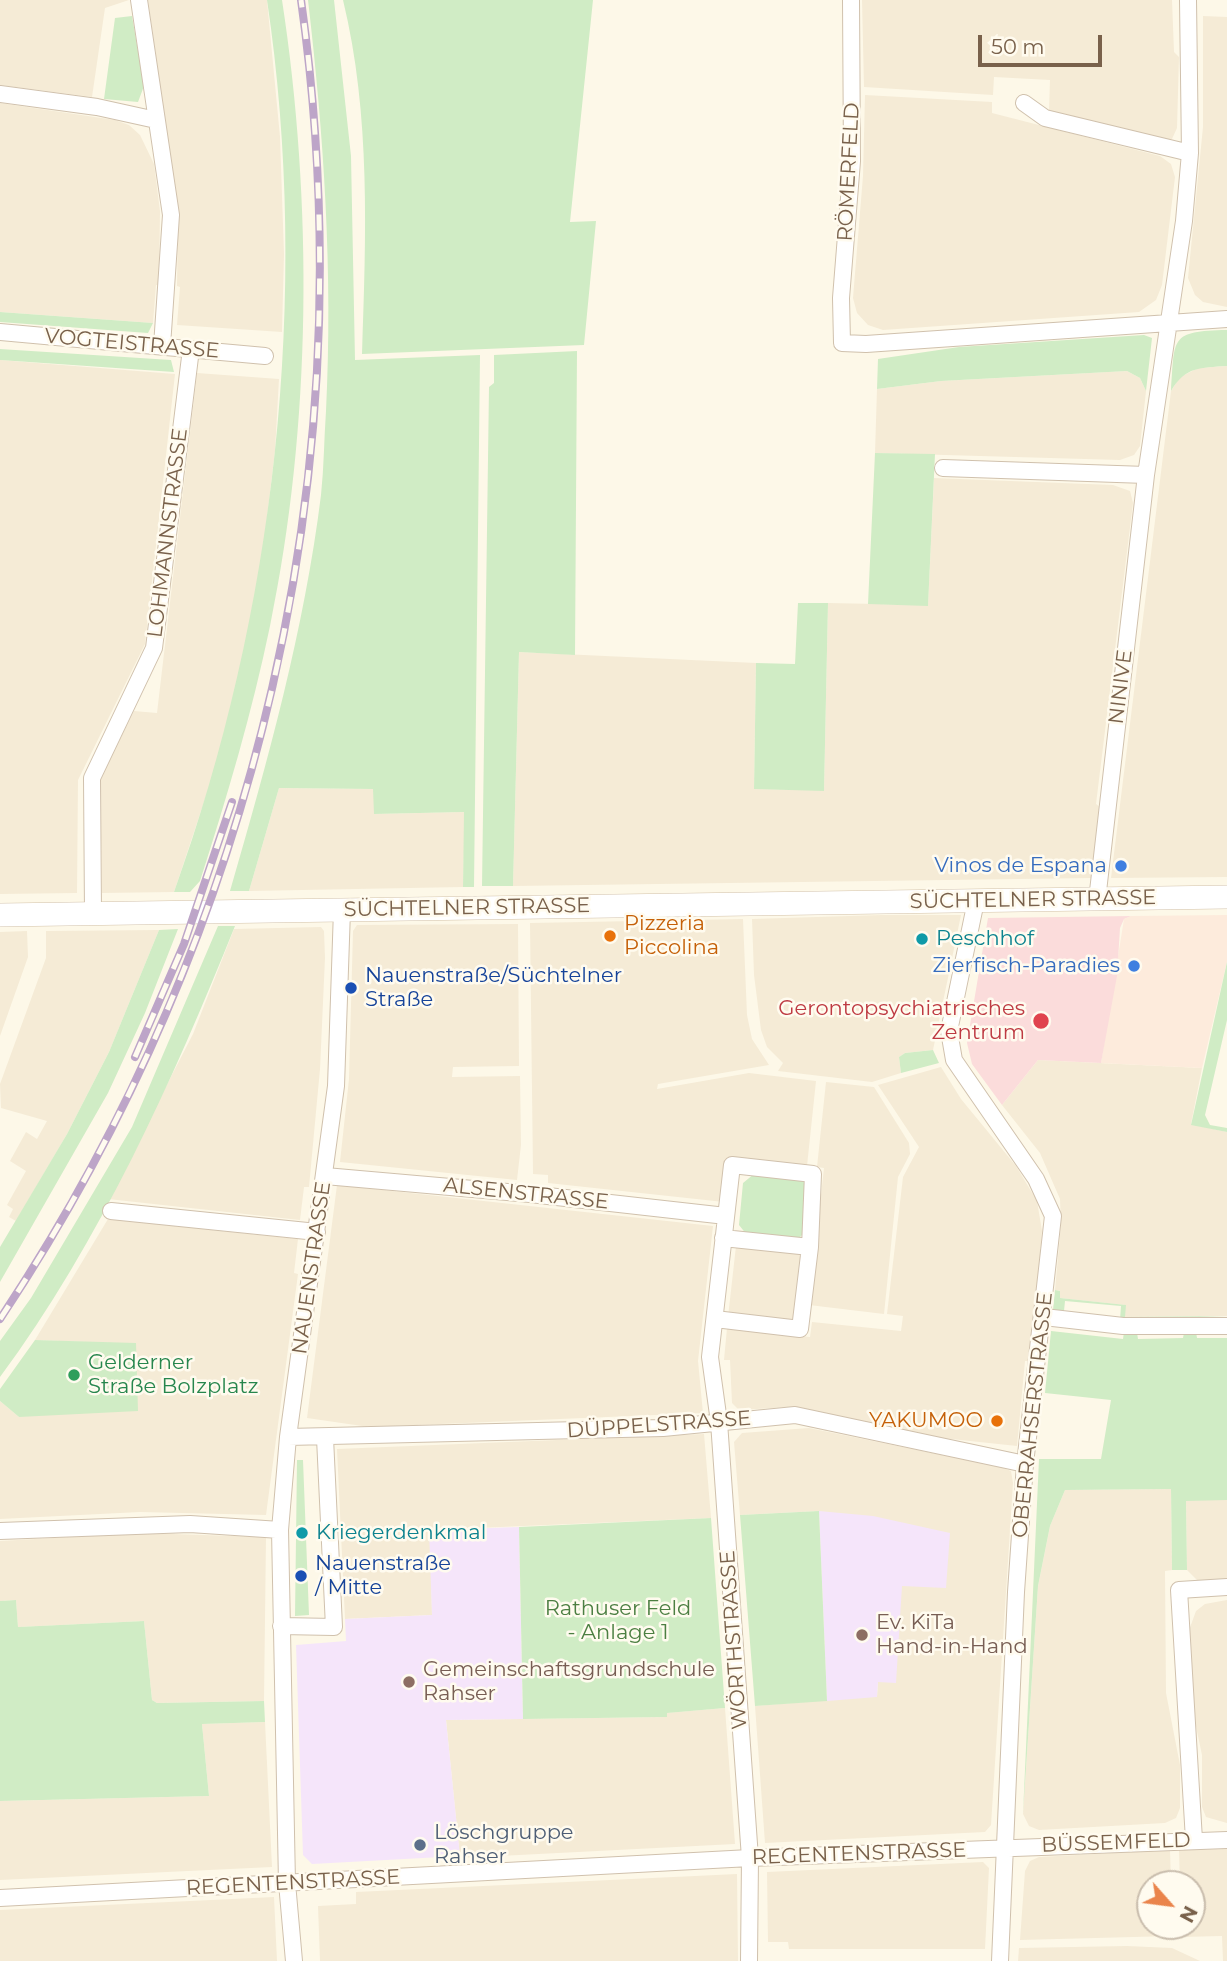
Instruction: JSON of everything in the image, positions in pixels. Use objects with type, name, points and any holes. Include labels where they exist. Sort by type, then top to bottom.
[{"type":"main road","name":"SÜCHTELNER STRASSE","points":[[0,915],[1227,897]]},
{"type":"street","points":[[139,0],[171,215],[162,346]]},
{"type":"street","name":"RÖMERFELD","points":[[850,0],[852,161],[841,298],[842,343],[866,344],[1169,321]]},
{"type":"street","name":"NINIVE","points":[[1097,900],[1146,475],[1178,272],[1190,153],[1188,0]]},
{"type":"street","points":[[0,94],[97,107],[156,120]]},
{"type":"street","points":[[1024,103],[1045,118],[1190,153]]},
{"type":"street","points":[[1169,321],[1227,319]]},
{"type":"street","name":"VOGTEISTRASSE","points":[[0,332],[265,356]]},
{"type":"street","name":"LOHMANNSTRASSE","points":[[93,913],[92,778],[154,648],[191,349]]},
{"type":"street","points":[[943,468],[1146,475]]},
{"type":"street","name":"OBERRAHSERSTRASSE","points":[[976,901],[949,1031],[954,1060],[1036,1179],[1053,1216],[1044,1317],[1025,1464],[1016,1592],[1000,1961]]},
{"type":"street","name":"NAUENSTRASSE","points":[[294,1961],[287,1883],[280,1530],[288,1437],[326,1176],[337,1073],[342,910]]},
{"type":"street","points":[[715,1319],[800,1329],[810,1247],[813,1174],[732,1165],[710,1357],[719,1422]]},
{"type":"street","name":"ALSENSTRASSE","points":[[326,1176],[530,1194],[726,1216]]},
{"type":"street","points":[[111,1211],[317,1232]]},
{"type":"street","points":[[723,1238],[810,1247]]},
{"type":"street","points":[[1044,1317],[1123,1325],[1227,1326]]},
{"type":"street","name":"DÜPPELSTRASSE","points":[[288,1437],[663,1428],[795,1415],[1025,1464]]},
{"type":"street","name":"WÖRTHSTRASSE","points":[[719,1422],[750,1858],[748,1961]]},
{"type":"street","points":[[281,1626],[334,1628],[325,1438]]},
{"type":"street","points":[[0,1531],[190,1524],[280,1530]]},
{"type":"street","points":[[1194,1840],[1179,1590],[1227,1587]]},
{"type":"street","name":"BÜSSEMFELD","points":[[1005,1848],[1227,1840]]},
{"type":"street","name":"REGENTENSTRASSE","points":[[0,1898],[750,1858],[1005,1848]]},
{"type":"shaded area","points":[[0,0],[129,0],[105,8],[92,97],[0,85]]},
{"type":"shaded area","points":[[148,0],[267,0],[280,137],[284,254],[282,332],[177,325],[180,287],[177,286],[178,211]]},
{"type":"shaded area","points":[[862,0],[1172,0],[1174,52],[1179,57],[1177,128],[1172,139],[1159,140],[1049,112],[1050,80],[994,77],[993,95],[864,87]]},
{"type":"shaded area","points":[[1203,16],[1227,17],[1227,307],[1203,302],[1195,295],[1188,278],[1203,127]]},
{"type":"shaded area","points":[[865,95],[992,102],[992,113],[1160,156],[1171,164],[1175,177],[1162,285],[1156,300],[1139,312],[883,330],[868,325],[857,313],[853,298],[863,176]]},
{"type":"shaded area","points":[[0,103],[115,120],[129,125],[140,135],[154,164],[160,211],[159,285],[156,285],[153,323],[0,312]]},
{"type":"shaded area","points":[[0,360],[175,374],[145,644],[78,780],[77,893],[0,894]]},
{"type":"shaded area","points":[[1227,366],[1227,877],[1111,878],[1171,391],[1180,377],[1198,368]]},
{"type":"shaded area","points":[[1127,371],[1140,378],[1146,391],[1140,446],[1134,455],[1120,460],[875,453],[877,389],[941,381]]},
{"type":"shaded area","points":[[197,373],[279,379],[275,451],[262,559],[245,650],[216,766],[174,892],[102,893],[100,779],[134,711],[157,713]]},
{"type":"shaded area","points":[[934,478],[1113,485],[1130,491],[1133,503],[1096,804],[1100,807],[1091,878],[513,886],[519,652],[756,663],[754,789],[824,790],[828,603],[928,605]]},
{"type":"shaded area","points":[[279,788],[374,789],[374,814],[465,812],[463,887],[249,891]]},
{"type":"shaded area","points":[[961,915],[933,1050],[905,1053],[899,1057],[901,1073],[872,1082],[778,1071],[783,1063],[767,1047],[761,1030],[754,975],[752,919]]},
{"type":"shaded area","points":[[1227,915],[1227,962],[1202,1068],[1101,1063],[1124,919],[1131,916]]},
{"type":"shaded area","name":"Gerontopsychiatrisches Zentrum","points":[[1131,916],[1124,919],[1120,928],[1117,976],[1101,1063],[1038,1060],[1002,1105],[972,1064],[967,1043],[988,918]]},
{"type":"shaded area","points":[[743,919],[747,1015],[752,1039],[769,1065],[658,1084],[657,1089],[749,1073],[816,1081],[807,1166],[729,1157],[724,1202],[548,1183],[548,1175],[533,1174],[530,923]]},
{"type":"shaded area","points":[[518,924],[519,1066],[453,1067],[452,1077],[520,1076],[521,1145],[517,1180],[340,1162],[349,1079],[353,931],[357,925]]},
{"type":"shaded area","points":[[321,927],[324,931],[325,958],[320,1069],[309,1187],[304,1187],[300,1220],[108,1199],[193,1034],[234,929]]},
{"type":"shaded area","points":[[159,930],[109,1052],[67,1134],[16,1221],[9,1217],[13,1209],[7,1205],[26,1171],[10,1161],[26,1132],[37,1139],[47,1121],[1,1108],[0,1084],[46,958],[46,931]]},
{"type":"shaded area","points":[[27,931],[28,957],[0,1036],[0,932]]},
{"type":"shaded area","points":[[1038,1060],[1202,1068],[1191,1124],[1227,1132],[1227,1316],[1124,1317],[1125,1305],[1060,1298],[1060,1291],[1055,1290],[1061,1224],[1060,1199],[1040,1153],[1002,1105]]},
{"type":"shaded area","points":[[941,1067],[961,1099],[1016,1166],[1037,1201],[1042,1231],[1039,1270],[1029,1361],[1025,1361],[1017,1446],[942,1438],[790,1407],[739,1410],[732,1403],[730,1360],[724,1360],[727,1328],[810,1337],[812,1322],[901,1331],[903,1316],[887,1314],[903,1177],[919,1147],[878,1085]]},
{"type":"shaded area","points":[[826,1082],[874,1087],[909,1143],[910,1154],[898,1177],[884,1314],[809,1305],[824,1168],[817,1167]]},
{"type":"shaded area","points":[[337,1185],[713,1226],[698,1361],[703,1413],[369,1427],[307,1418]]},
{"type":"shaded area","points":[[108,1219],[298,1239],[294,1273],[298,1274],[266,1515],[140,1512],[0,1519],[0,1401],[19,1417],[136,1344],[35,1340]]},
{"type":"shaded area","points":[[736,1246],[805,1253],[797,1325],[728,1317]]},
{"type":"shaded area","points":[[809,1428],[1011,1471],[1013,1483],[991,1825],[985,1832],[765,1843],[755,1706],[877,1696],[878,1682],[819,1511],[740,1515],[734,1442],[742,1433]]},
{"type":"shaded area","points":[[704,1434],[711,1518],[430,1530],[432,1615],[345,1619],[337,1449]]},
{"type":"shaded area","points":[[1171,1489],[1172,1570],[1165,1571],[1166,1693],[1180,1765],[1180,1808],[1176,1818],[1165,1823],[1039,1830],[1029,1826],[1023,1814],[1038,1586],[1050,1526],[1065,1490]]},
{"type":"shaded area","points":[[1186,1500],[1227,1500],[1227,1579],[1199,1582],[1187,1570]]},
{"type":"shaded area","name":"Ev. KiTa Hand-in-Hand","points":[[819,1511],[873,1516],[950,1533],[946,1588],[902,1586],[896,1683],[878,1682],[877,1697],[827,1701]]},
{"type":"shaded area","name":"Gemeinschaftsgrundschule Rahser","points":[[519,1527],[523,1719],[446,1720],[460,1856],[312,1864],[303,1855],[296,1645],[346,1641],[345,1619],[432,1615],[429,1530]]},
{"type":"shaded area","points":[[141,1533],[266,1537],[264,1701],[157,1703],[152,1700],[144,1621],[18,1627],[16,1600],[0,1601],[0,1541]]},
{"type":"shaded area","points":[[1227,1600],[1227,1823],[1206,1817],[1202,1807],[1202,1755],[1190,1698],[1188,1633],[1196,1611],[1205,1604]]},
{"type":"shaded area","points":[[725,1708],[735,1844],[460,1858],[446,1720],[666,1717],[666,1713]]},
{"type":"shaded area","points":[[265,1722],[272,1867],[0,1880],[0,1801],[209,1796],[202,1724]]},
{"type":"shaded area","points":[[1227,1849],[1227,1961],[1223,1961],[1222,1936],[1206,1936],[1206,1870],[1180,1870],[1179,1850]]},
{"type":"shaded area","points":[[1170,1850],[1171,1870],[1136,1870],[1136,1937],[1020,1940],[1025,1871],[1030,1861],[1039,1857]]},
{"type":"shaded area","points":[[983,1862],[989,1868],[985,1949],[789,1949],[788,1942],[768,1942],[767,1872]]},
{"type":"shaded area","points":[[737,1874],[738,1961],[320,1961],[318,1906],[356,1904],[356,1892]]},
{"type":"shaded area","points":[[274,1897],[277,1961],[0,1961],[0,1910]]},
{"type":"shaded area","points":[[1019,1948],[1172,1948],[1200,1961],[1018,1961]]},
{"type":"green space","points":[[267,0],[282,0],[299,155],[303,314],[294,472],[284,550],[270,626],[220,818],[200,881],[190,892],[174,892],[209,786],[237,677],[259,565],[275,452],[284,339],[285,225],[280,112]]},
{"type":"green space","points":[[308,0],[334,0],[351,156],[355,360],[480,355],[474,887],[463,887],[464,812],[374,814],[373,789],[279,788],[249,891],[230,891],[295,646],[314,546],[322,484],[328,359],[328,256],[323,154]]},
{"type":"green space","points":[[343,0],[593,0],[570,222],[596,221],[584,345],[362,354],[365,221],[362,132],[352,43]]},
{"type":"green space","points":[[132,16],[144,86],[138,102],[104,99],[115,18]]},
{"type":"green space","points":[[0,312],[153,323],[148,333],[0,322]]},
{"type":"green space","points":[[1227,330],[1227,366],[1194,370],[1182,377],[1171,391],[1173,359],[1179,341],[1194,332]]},
{"type":"green space","points":[[1144,335],[1152,338],[1146,391],[1140,378],[1127,371],[941,381],[877,389],[878,359],[959,347]]},
{"type":"green space","points":[[0,349],[171,360],[174,372],[0,360]]},
{"type":"green space","points":[[577,351],[575,655],[519,652],[513,886],[482,886],[489,387],[494,383],[494,355]]},
{"type":"green space","points":[[875,453],[935,454],[928,606],[868,604]]},
{"type":"green space","points":[[798,603],[828,603],[824,791],[754,789],[756,663],[795,664]]},
{"type":"green space","points":[[218,926],[235,926],[160,1101],[132,1159],[70,1271],[0,1377],[0,1341],[31,1298],[132,1127]]},
{"type":"green space","points":[[178,929],[145,1013],[108,1093],[0,1282],[0,1247],[67,1134],[109,1052],[159,930]]},
{"type":"green space","points":[[1227,962],[1227,1020],[1205,1115],[1210,1125],[1227,1128],[1227,1132],[1191,1125]]},
{"type":"green space","points":[[933,1050],[939,1063],[901,1073],[899,1057],[905,1053]]},
{"type":"green space","points":[[754,1174],[802,1179],[811,1190],[806,1231],[796,1241],[747,1235],[739,1225],[743,1183]]},
{"type":"green space","points":[[1055,1290],[1060,1291],[1060,1298],[1126,1305],[1125,1317],[1226,1316],[1120,1320],[1121,1306],[1065,1301],[1064,1311],[1053,1310]]},
{"type":"green space","points":[[1051,1331],[1123,1339],[1124,1332],[1137,1333],[1138,1339],[1183,1338],[1184,1333],[1196,1332],[1197,1338],[1227,1338],[1227,1500],[1186,1501],[1187,1570],[1172,1570],[1171,1489],[1065,1490],[1050,1526],[1038,1586],[1023,1814],[1039,1459],[1101,1459],[1111,1400],[1045,1393]]},
{"type":"green space","name":"Gelderner Straße Bolzplatz","points":[[35,1340],[136,1343],[138,1411],[19,1417],[0,1401],[0,1389]]},
{"type":"green space","points":[[297,1460],[303,1460],[309,1615],[295,1616]]},
{"type":"green space","points":[[819,1511],[827,1701],[755,1706],[740,1515]]},
{"type":"green space","name":"Rathuser Feld - Anlage 1","points":[[711,1518],[725,1708],[667,1713],[667,1717],[523,1719],[519,1527]]},
{"type":"green space","points":[[16,1600],[18,1627],[144,1621],[152,1700],[157,1703],[264,1701],[265,1722],[202,1724],[209,1796],[0,1801],[0,1601]]},
{"type":"railway","points":[[0,1319],[90,1169],[166,1013],[227,852],[272,687],[303,518],[318,347],[317,174],[301,0]]},
{"type":"railway","points":[[135,1057],[184,944],[232,802]]},
{"type":"place","name":"Vinos de Espana","points":[[1121,866]]},
{"type":"place","name":"Pizzeria Piccolina","points":[[610,936]]},
{"type":"place","name":"Peschhof","points":[[922,939]]},
{"type":"place","name":"Zierfisch-Paradies","points":[[1134,966]]},
{"type":"place","name":"Nauenstraße/Süchtelner Straße","points":[[351,988]]},
{"type":"place","name":"Gerontopsychiatrisches Zentrum","points":[[1041,1021]]},
{"type":"place","name":"Gelderner Straße Bolzplatz","points":[[74,1375]]},
{"type":"place","name":"YAKUMOO","points":[[997,1421]]},
{"type":"place","name":"Kriegerdenkmal","points":[[302,1533]]},
{"type":"place","name":"Nauenstraße / Mitte","points":[[301,1576]]},
{"type":"place","name":"Ev. KiTa Hand-in-Hand","points":[[862,1635]]},
{"type":"place","name":"Gemeinschaftsgrundschule Rahser","points":[[409,1682]]},
{"type":"place","name":"Löschgruppe Rahser","points":[[420,1845]]}]
